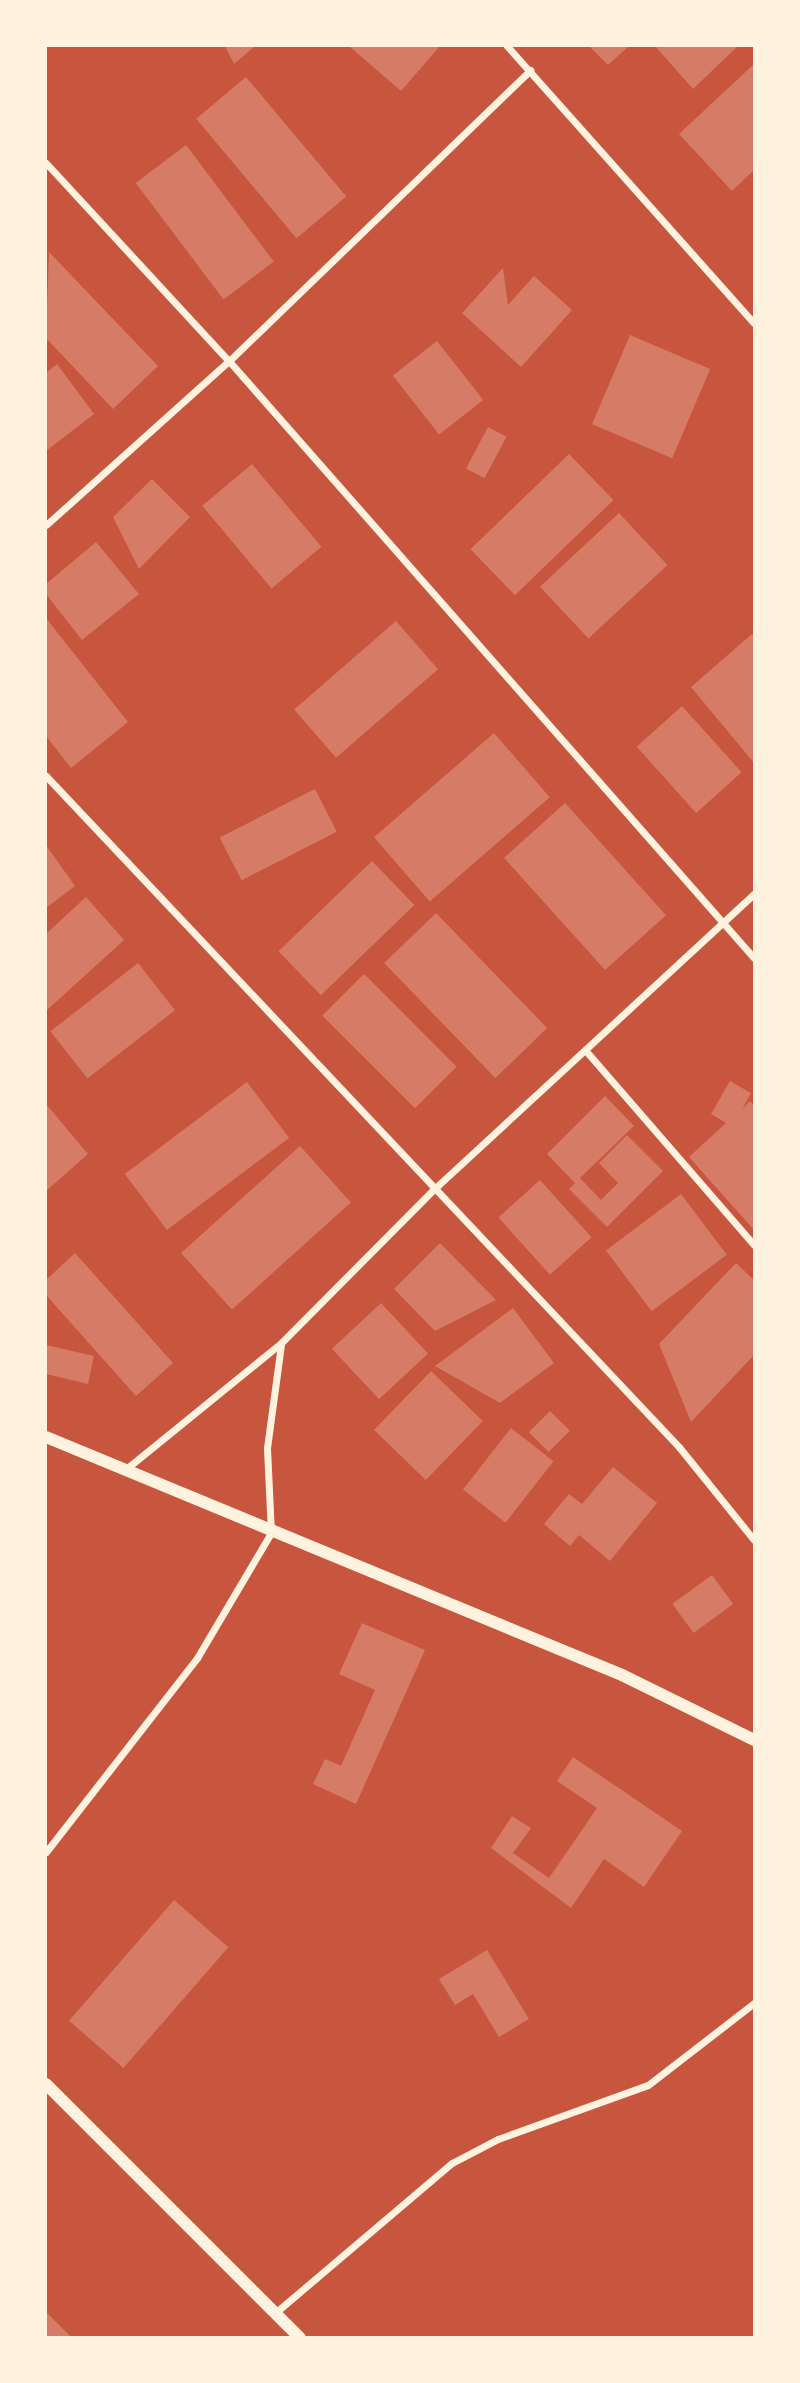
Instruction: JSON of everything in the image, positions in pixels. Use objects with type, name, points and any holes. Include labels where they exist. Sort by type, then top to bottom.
[{"type":"street","points":[[508,46],[754,323]]},
{"type":"street","points":[[46,525],[229,361],[530,70]]},
{"type":"street","points":[[46,163],[229,361],[754,958]]},
{"type":"street","points":[[46,776],[433,1190],[678,1447],[754,1540]]},
{"type":"street","points":[[126,1469],[281,1343],[433,1190],[754,894]]},
{"type":"street","points":[[586,1051],[754,1245]]},
{"type":"street","points":[[46,1852],[197,1658],[271,1533],[267,1448],[281,1343]]},
{"type":"street","points":[[46,1437],[271,1533],[622,1675],[754,1740]]},
{"type":"street","points":[[275,2313],[452,2163],[498,2140],[648,2085],[754,2003]]},
{"type":"street","points":[[46,2084],[300,2337]]},
{"type":"building","points":[[225,46],[255,46],[234,64]]},
{"type":"building","points":[[349,46],[440,46],[401,91]]},
{"type":"building","points":[[589,46],[629,46],[608,65]]},
{"type":"building","points":[[655,46],[738,46],[693,89]]},
{"type":"building","points":[[754,64],[754,170],[732,191],[679,134]]},
{"type":"building","points":[[246,77],[346,197],[296,238],[196,119]]},
{"type":"building","points":[[186,145],[274,262],[224,300],[136,183]]},
{"type":"building","points":[[49,252],[158,366],[113,409],[46,338]]},
{"type":"building","points":[[503,268],[508,305],[534,276],[572,310],[521,367],[462,313]]},
{"type":"building","points":[[630,335],[710,369],[672,458],[592,424]]},
{"type":"building","points":[[437,341],[483,400],[439,435],[393,375]]},
{"type":"building","points":[[57,364],[94,414],[46,451],[46,373]]},
{"type":"building","points":[[488,427],[507,437],[484,478],[466,468]]},
{"type":"building","points":[[569,454],[613,500],[515,595],[470,549]]},
{"type":"building","points":[[252,464],[321,547],[272,589],[202,506]]},
{"type":"building","points":[[152,479],[190,517],[139,569],[113,517]]},
{"type":"building","points":[[619,513],[667,565],[588,639],[540,587]]},
{"type":"building","points":[[96,542],[139,594],[82,640],[46,594],[46,584]]},
{"type":"building","points":[[46,618],[128,722],[71,768],[46,736]]},
{"type":"building","points":[[396,621],[438,669],[336,758],[294,710]]},
{"type":"building","points":[[752,634],[754,637],[754,763],[691,687]]},
{"type":"building","points":[[682,706],[742,772],[696,813],[637,747]]},
{"type":"building","points":[[494,733],[550,797],[430,901],[374,837]]},
{"type":"building","points":[[315,789],[337,832],[241,880],[220,838]]},
{"type":"building","points":[[565,803],[666,915],[605,970],[504,858]]},
{"type":"building","points":[[46,845],[75,886],[46,908]]},
{"type":"building","points":[[372,861],[414,905],[321,995],[278,951]]},
{"type":"building","points":[[86,897],[124,940],[46,1011],[46,934]]},
{"type":"building","points":[[436,913],[547,1028],[495,1078],[384,963]]},
{"type":"building","points":[[138,963],[175,1010],[87,1079],[51,1031]]},
{"type":"building","points":[[364,974],[457,1067],[415,1108],[322,1016]]},
{"type":"building","points":[[730,1081],[751,1093],[742,1109],[750,1101],[754,1106],[754,1230],[689,1157],[726,1123],[711,1114]]},
{"type":"building","points":[[247,1082],[289,1138],[167,1230],[125,1174]]},
{"type":"building","points":[[605,1096],[634,1126],[580,1178],[601,1200],[618,1183],[599,1163],[627,1135],[663,1171],[607,1227],[569,1189],[575,1183],[547,1154]]},
{"type":"building","points":[[46,1104],[88,1154],[46,1191]]},
{"type":"building","points":[[300,1146],[351,1202],[232,1310],[181,1253]]},
{"type":"building","points":[[540,1180],[592,1237],[550,1275],[498,1217]]},
{"type":"building","points":[[681,1194],[727,1255],[652,1311],[606,1251]]},
{"type":"building","points":[[440,1243],[496,1300],[435,1331],[394,1289]]},
{"type":"building","points":[[75,1253],[173,1363],[136,1396],[46,1295],[46,1280]]},
{"type":"building","points":[[736,1263],[754,1280],[754,1355],[691,1422],[659,1344]]},
{"type":"building","points":[[381,1303],[428,1353],[379,1399],[332,1349]]},
{"type":"building","points":[[513,1308],[554,1363],[500,1403],[435,1366]]},
{"type":"building","points":[[46,1345],[94,1356],[88,1384],[46,1374]]},
{"type":"building","points":[[431,1371],[483,1421],[426,1480],[374,1430]]},
{"type":"building","points":[[550,1411],[570,1431],[549,1452],[529,1432]]},
{"type":"building","points":[[511,1428],[554,1461],[506,1523],[463,1489]]},
{"type":"building","points":[[613,1467],[657,1503],[610,1561],[579,1535],[570,1546],[544,1524],[569,1494],[582,1504]]},
{"type":"building","points":[[712,1575],[733,1604],[694,1633],[672,1604]]},
{"type":"building","points":[[362,1623],[425,1650],[356,1804],[313,1784],[325,1759],[341,1766],[375,1690],[339,1674]]},
{"type":"building","points":[[573,1757],[682,1831],[644,1887],[604,1859],[571,1908],[491,1848],[512,1816],[531,1828],[513,1853],[549,1878],[597,1808],[557,1781]]},
{"type":"building","points":[[174,1900],[228,1947],[123,2068],[69,2021]]},
{"type":"building","points":[[487,1950],[529,2019],[499,2037],[473,1994],[455,2005],[439,1979]]},
{"type":"building","points":[[46,2312],[72,2338],[46,2338]]}]
